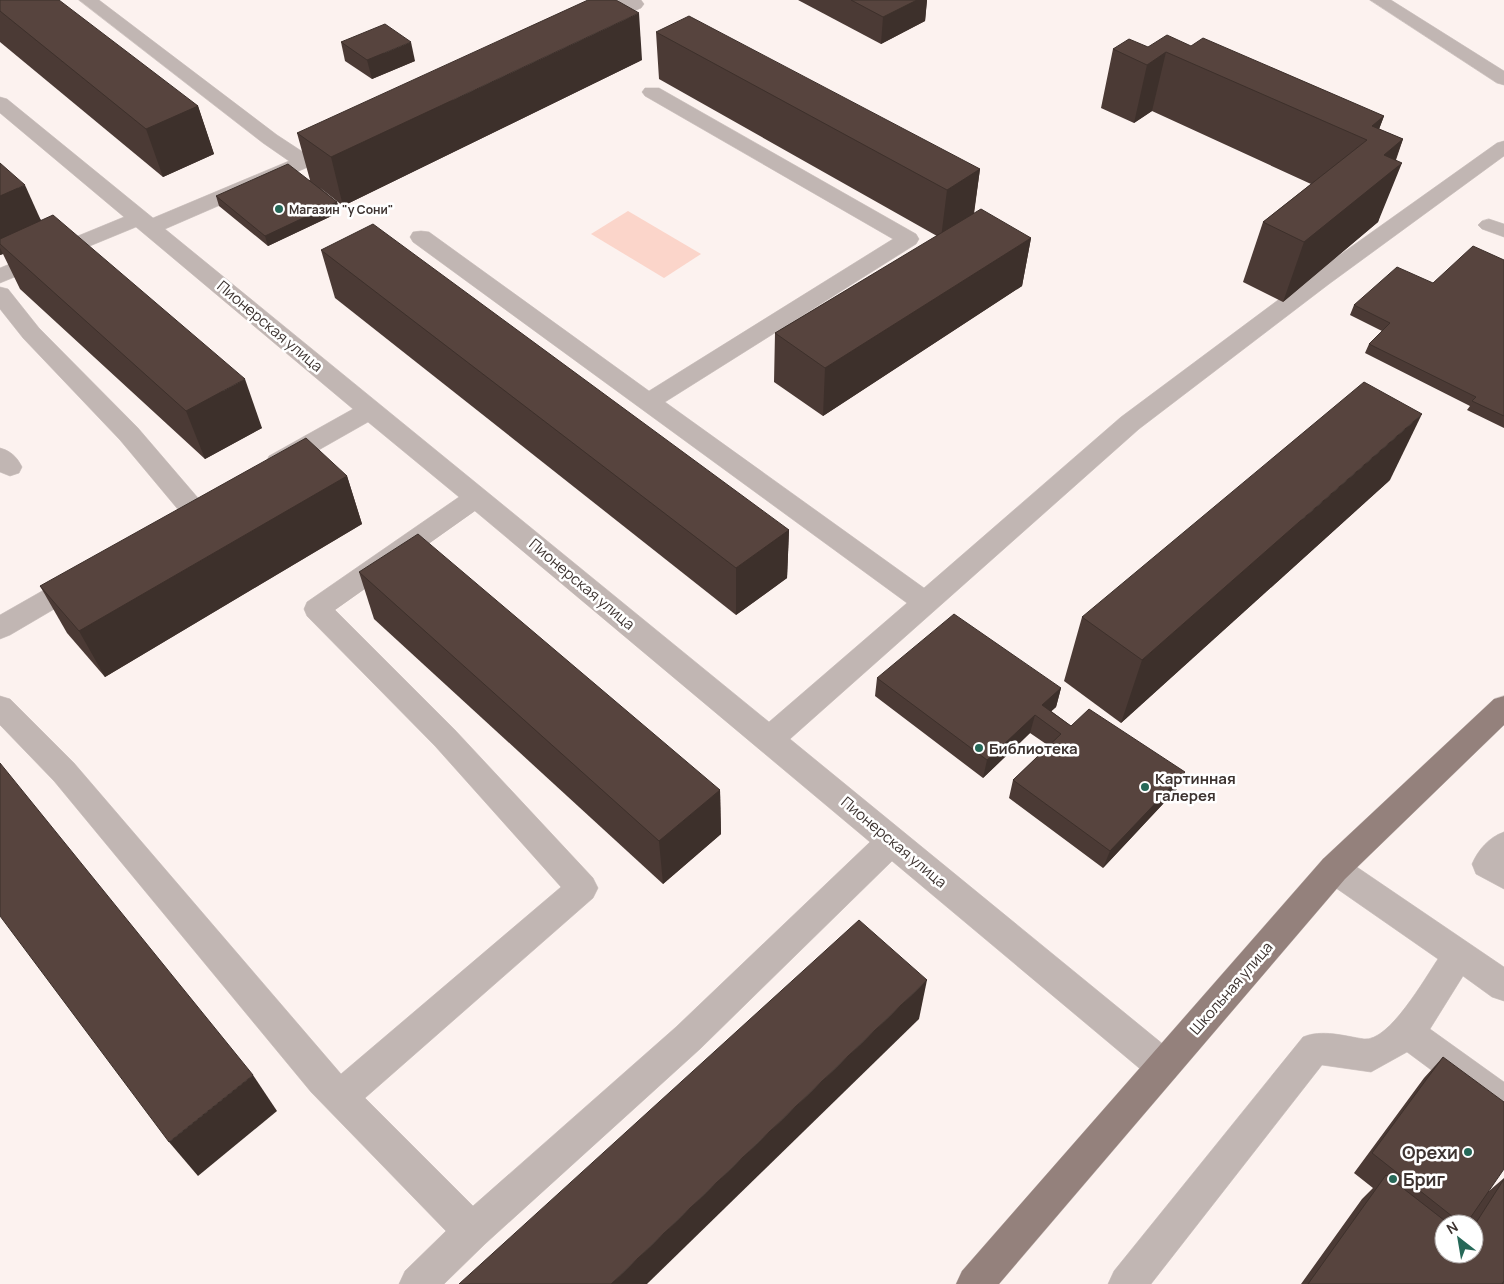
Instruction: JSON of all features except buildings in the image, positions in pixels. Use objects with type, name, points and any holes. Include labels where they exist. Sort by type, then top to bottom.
[{"type":"main road","name":"Школьная улица","points":[[975,1284],[1334,869],[1504,707]]},
{"type":"street","points":[[88,0],[270,139],[305,162]]},
{"type":"street","points":[[579,30],[635,4],[627,0]]},
{"type":"street","points":[[1379,0],[1504,79]]},
{"type":"street","points":[[648,402],[908,239],[652,92]]},
{"type":"street","name":"Пионерская улица","points":[[0,103],[1163,1066]]},
{"type":"street","points":[[0,276],[305,162],[354,140]]},
{"type":"street","points":[[770,740],[924,602],[1130,423],[1321,279],[1504,147]]},
{"type":"street","points":[[421,237],[924,602]]},
{"type":"street","points":[[0,294],[31,333],[130,434],[195,512]]},
{"type":"street","points":[[259,473],[372,410]]},
{"type":"street","points":[[340,1097],[582,888],[445,738],[317,609],[477,497]]},
{"type":"street","points":[[0,628],[103,568]]},
{"type":"street","points":[[0,707],[64,772],[323,1080],[472,1231]]},
{"type":"street","points":[[418,1284],[472,1231],[688,1038],[892,841]]},
{"type":"street","points":[[1504,845],[1487,864],[1504,875]]},
{"type":"street","points":[[1334,869],[1504,986]]},
{"type":"street","points":[[1127,1284],[1315,1048],[1371,1056],[1408,1033],[1459,956]]},
{"type":"street","points":[[1408,1033],[1504,1103]]},
{"type":"shaded area","points":[[628,211],[701,254],[664,278],[591,234]]},
{"type":"place","name":"Магазин \"у Сони\"","points":[[279,209]]},
{"type":"place","name":"Библиотека","points":[[979,748]]},
{"type":"place","name":"Картинная галерея","points":[[1145,787]]},
{"type":"place","name":"Орехи","points":[[1468,1152]]},
{"type":"place","name":"Бриг","points":[[1393,1179]]}]
